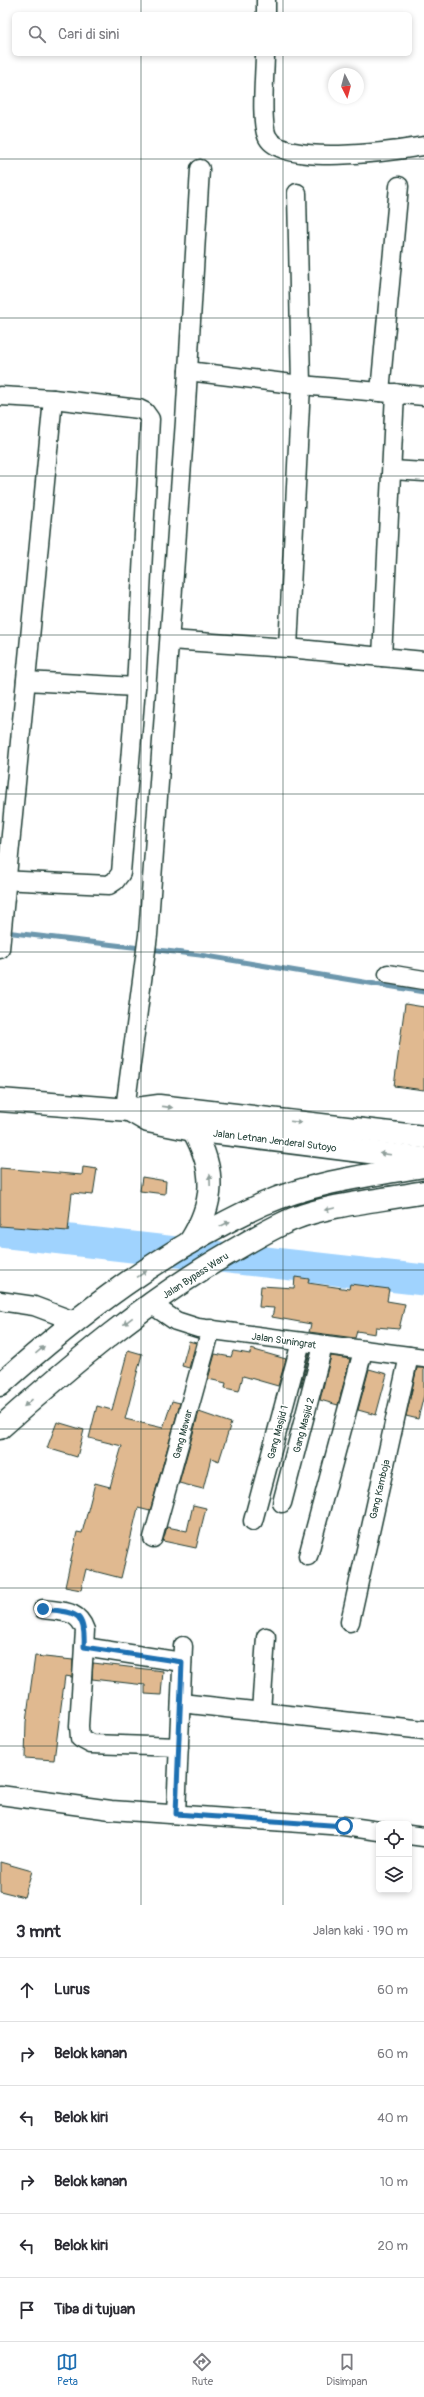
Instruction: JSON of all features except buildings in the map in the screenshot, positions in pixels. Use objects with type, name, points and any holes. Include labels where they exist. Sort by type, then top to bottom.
[{"type":"highway","name":"Jalan Letnan Jenderal Sutoyo","points":[[0,1100],[127,1109],[159,1106],[424,1137]]},
{"type":"highway","name":"Jalan Letnan Jenderal Sutoyo","points":[[127,1109],[148,1121],[193,1130],[424,1159]]},
{"type":"highway","points":[[186,1245],[206,1212],[210,1178],[206,1155],[193,1130]]},
{"type":"highway","points":[[0,1385],[74,1321],[98,1303],[186,1245],[263,1204],[350,1178],[424,1166]]},
{"type":"highway","points":[[350,1178],[371,1182],[376,1188],[373,1195],[358,1204]]},
{"type":"highway","name":"Jalan Bypass Waru","points":[[0,1428],[55,1379],[151,1304],[182,1282],[260,1234],[294,1218],[332,1208],[424,1192]]},
{"type":"street","points":[[266,0],[266,12]]},
{"type":"street","points":[[265,56],[265,131],[271,143],[284,150],[322,155],[390,151],[424,146]]},
{"type":"street","points":[[127,1109],[148,935],[170,640],[200,169]]},
{"type":"street","points":[[382,657],[392,470],[388,393],[400,186]]},
{"type":"street","points":[[288,648],[301,385],[297,193]]},
{"type":"street","points":[[188,371],[301,385],[424,396]]},
{"type":"street","points":[[0,396],[53,399],[139,409],[148,414],[150,419],[136,687],[122,866],[117,879],[109,885],[3,880]]},
{"type":"street","points":[[0,949],[3,913],[3,880],[26,680],[53,399]]},
{"type":"street","points":[[392,470],[424,472]]},
{"type":"street","points":[[170,640],[288,648],[424,661]]},
{"type":"street","points":[[26,680],[136,687]]},
{"type":"street","points":[[388,974],[424,980]]},
{"type":"street","points":[[0,1301],[34,1306],[74,1321]]},
{"type":"street","name":"Jalan Suningrat","points":[[151,1304],[176,1321],[211,1329],[323,1346],[416,1357]]},
{"type":"street","name":"Gang Mawar","points":[[153,1538],[211,1329]]},
{"type":"street","name":"Gang Masjid 1","points":[[253,1521],[301,1342]]},
{"type":"street","name":"Gang Masjid 2","points":[[282,1504],[323,1346]]},
{"type":"street","points":[[308,1556],[363,1351]]},
{"type":"street","name":"Gang Kamboja","points":[[350,1622],[416,1357]]},
{"type":"street","points":[[43,1609],[71,1613],[82,1620],[85,1630],[79,1726],[80,1738],[91,1744],[179,1748]]},
{"type":"street","points":[[261,1712],[266,1637]]},
{"type":"street","points":[[84,1647],[183,1654],[176,1814]]},
{"type":"street","points":[[181,1703],[424,1730]]},
{"type":"street","points":[[0,1795],[111,1810],[344,1826],[376,1831]]},
{"type":"street","points":[[412,1835],[424,1837]]},
{"type":"waterway","points":[[5,932],[200,955],[424,992]]},
{"type":"waterway","points":[[0,1232],[424,1280]]},
{"type":"route","points":[[43,1609],[71,1613],[78,1616],[82,1620],[85,1630],[84,1647],[182,1662],[176,1814],[344,1826]]}]
